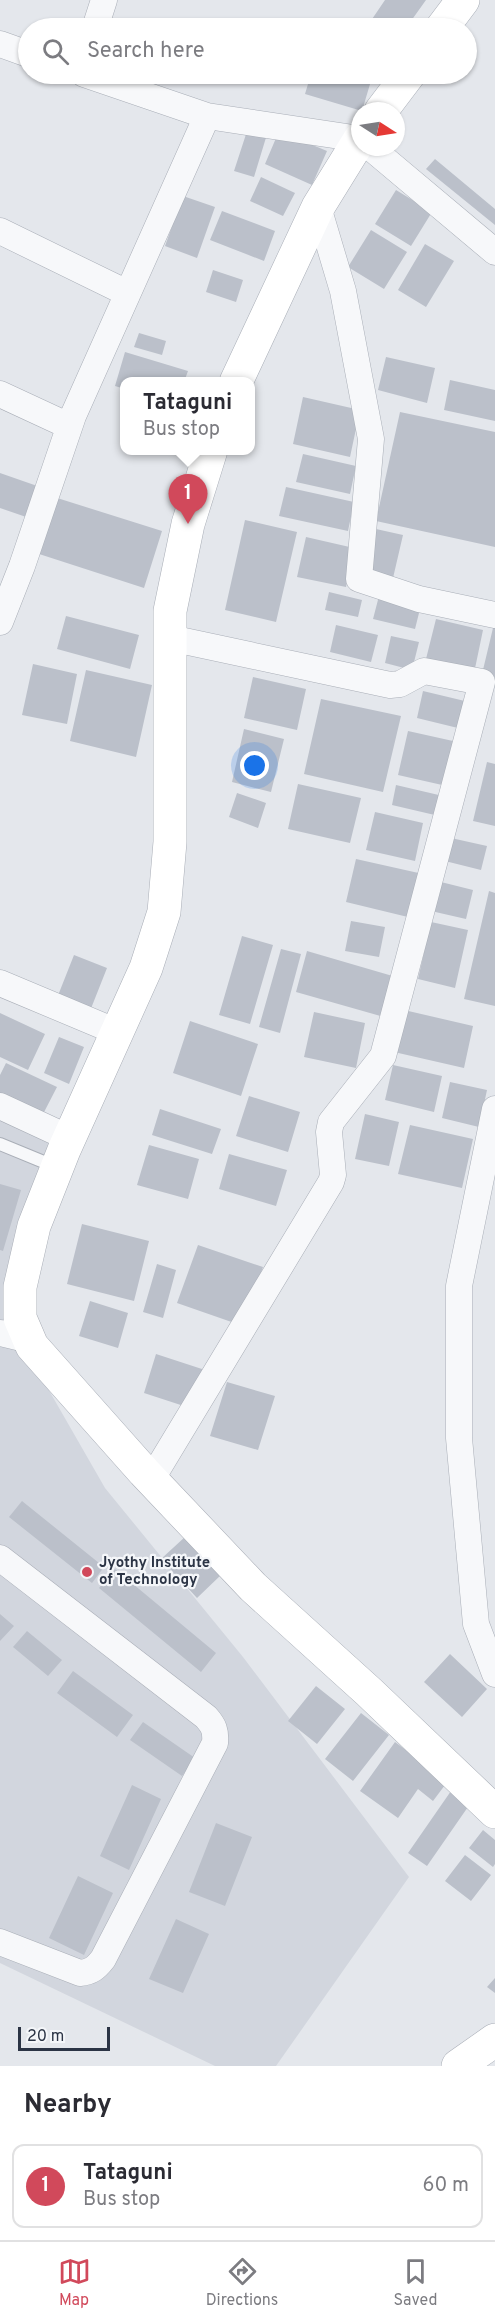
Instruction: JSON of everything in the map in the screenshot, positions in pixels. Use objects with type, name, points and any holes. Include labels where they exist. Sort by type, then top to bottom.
[{"type":"main road","points":[[450,18],[463,0]]},
{"type":"main road","points":[[388,102],[401,84]]},
{"type":"main road","points":[[238,377],[318,207],[351,154]]},
{"type":"main road","points":[[209,455],[188,524],[171,611],[170,842],[164,912],[146,968],[69,1138],[34,1226],[20,1287],[20,1318],[15,1337],[32,1346],[151,1480],[253,1587],[369,1692],[495,1812]]},
{"type":"street","points":[[98,18],[104,0]]},
{"type":"street","points":[[0,44],[18,50]]},
{"type":"street","points":[[113,84],[207,116],[351,138]]},
{"type":"street","points":[[0,622],[11,561],[207,116]]},
{"type":"street","points":[[381,156],[495,252]]},
{"type":"street","points":[[318,207],[343,291],[371,439],[359,579],[419,599],[495,615]]},
{"type":"street","points":[[0,231],[127,294]]},
{"type":"street","points":[[0,394],[69,426]]},
{"type":"street","points":[[151,1480],[330,1182],[332,1168],[329,1132],[334,1116],[384,1056],[482,682],[424,671],[400,684],[390,685],[170,638]]},
{"type":"street","points":[[0,983],[117,1032]]},
{"type":"street","points":[[0,1106],[69,1138]]},
{"type":"street","points":[[495,1109],[491,1152],[459,1286],[459,1437],[495,1674]]},
{"type":"street","points":[[0,1558],[206,1717],[216,1733],[211,1752],[97,1967],[89,1972],[80,1973],[0,1941]]},
{"type":"lane","points":[[0,1144],[57,1168]]},
{"type":"shaded area","name":"Jyothy Institute of Technology","points":[[0,1096],[63,1127],[8,1319],[105,1488],[243,1657],[409,1877],[276,2066],[215,2066],[0,1963]]},
{"type":"building","points":[[385,0],[426,0],[413,18],[373,18]]},
{"type":"building","points":[[308,84],[370,84],[365,102],[351,102],[351,108],[305,94]]},
{"type":"building","points":[[249,125],[268,131],[254,177],[234,171]]},
{"type":"building","points":[[279,131],[327,151],[312,185],[265,164]]},
{"type":"building","points":[[435,159],[495,209],[495,225],[426,169]]},
{"type":"building","points":[[261,177],[295,193],[283,216],[250,201]]},
{"type":"building","points":[[396,190],[432,212],[411,246],[375,224]]},
{"type":"building","points":[[183,196],[215,207],[197,258],[165,246]]},
{"type":"building","points":[[222,211],[275,231],[264,261],[210,240]]},
{"type":"building","points":[[371,230],[407,252],[384,289],[348,267]]},
{"type":"building","points":[[425,244],[454,261],[426,307],[398,290]]},
{"type":"building","points":[[213,270],[243,280],[236,302],[206,292]]},
{"type":"building","points":[[139,333],[166,341],[162,355],[134,347]]},
{"type":"building","points":[[125,352],[188,371],[186,377],[120,377],[120,388],[115,386]]},
{"type":"building","points":[[386,357],[435,368],[427,403],[378,390]]},
{"type":"building","points":[[450,380],[495,390],[495,421],[444,410]]},
{"type":"building","points":[[303,397],[360,410],[350,457],[293,444]]},
{"type":"building","points":[[400,412],[495,432],[495,547],[376,521]]},
{"type":"building","points":[[303,454],[356,466],[350,494],[296,482]]},
{"type":"building","points":[[0,473],[43,488],[32,519],[0,508]]},
{"type":"building","points":[[286,487],[354,502],[348,531],[279,516]]},
{"type":"building","points":[[54,497],[162,531],[144,588],[36,553]]},
{"type":"building","points":[[245,520],[297,532],[276,622],[225,610]]},
{"type":"building","points":[[376,529],[403,535],[393,578],[366,572]]},
{"type":"building","points":[[306,537],[354,548],[346,587],[297,577]]},
{"type":"building","points":[[329,592],[362,600],[358,617],[325,610]]},
{"type":"building","points":[[379,596],[421,605],[415,629],[373,619]]},
{"type":"building","points":[[66,616],[139,635],[130,669],[57,649]]},
{"type":"building","points":[[436,619],[483,630],[473,678],[424,667]]},
{"type":"building","points":[[336,625],[378,635],[371,662],[330,652]]},
{"type":"building","points":[[493,628],[495,628],[495,677],[482,674]]},
{"type":"building","points":[[391,636],[419,642],[412,670],[385,663]]},
{"type":"building","points":[[33,664],[77,674],[67,724],[22,715]]},
{"type":"building","points":[[86,670],[152,685],[136,757],[70,741]]},
{"type":"building","points":[[253,677],[306,689],[297,730],[244,718]]},
{"type":"building","points":[[423,691],[469,702],[462,729],[417,718]]},
{"type":"building","points":[[321,699],[401,716],[383,792],[304,774]]},
{"type":"building","points":[[244,729],[284,739],[271,792],[232,782]]},
{"type":"building","points":[[408,731],[462,743],[451,787],[398,775]]},
{"type":"building","points":[[487,762],[495,764],[495,826],[473,821]]},
{"type":"building","points":[[298,784],[361,798],[350,843],[288,829]]},
{"type":"building","points":[[396,785],[443,796],[439,816],[392,805]]},
{"type":"building","points":[[237,793],[266,803],[258,828],[229,817]]},
{"type":"building","points":[[375,812],[423,823],[415,861],[366,850]]},
{"type":"building","points":[[451,838],[487,846],[481,870],[445,861]]},
{"type":"building","points":[[356,859],[423,874],[412,918],[346,902]]},
{"type":"building","points":[[437,881],[473,890],[466,919],[431,911]]},
{"type":"building","points":[[489,891],[495,893],[495,1006],[464,999]]},
{"type":"building","points":[[351,921],[385,927],[379,957],[345,951]]},
{"type":"building","points":[[431,922],[468,930],[455,988],[418,979]]},
{"type":"building","points":[[242,936],[273,945],[250,1024],[219,1015]]},
{"type":"building","points":[[281,949],[301,954],[280,1033],[259,1027]]},
{"type":"building","points":[[307,951],[396,977],[384,1017],[296,992]]},
{"type":"building","points":[[74,955],[107,968],[90,1011],[57,998]]},
{"type":"building","points":[[404,1010],[473,1026],[464,1068],[394,1052]]},
{"type":"building","points":[[314,1012],[365,1023],[356,1068],[304,1057]]},
{"type":"building","points":[[0,1013],[45,1034],[28,1070],[0,1057]]},
{"type":"building","points":[[190,1021],[258,1044],[241,1096],[173,1073]]},
{"type":"building","points":[[59,1037],[84,1047],[69,1084],[44,1073]]},
{"type":"building","points":[[6,1063],[57,1087],[41,1118],[0,1098],[0,1075]]},
{"type":"building","points":[[393,1065],[442,1076],[434,1112],[385,1100]]},
{"type":"building","points":[[450,1082],[487,1090],[479,1127],[442,1118]]},
{"type":"building","points":[[249,1096],[300,1112],[288,1152],[236,1136]]},
{"type":"building","points":[[160,1109],[221,1129],[212,1154],[152,1135]]},
{"type":"building","points":[[365,1114],[399,1122],[389,1166],[355,1159]]},
{"type":"building","points":[[410,1125],[473,1139],[462,1188],[398,1174]]},
{"type":"building","points":[[149,1145],[199,1159],[188,1199],[137,1185]]},
{"type":"building","points":[[229,1154],[287,1170],[276,1206],[219,1189]]},
{"type":"building","points":[[0,1184],[21,1190],[3,1251],[0,1250]]},
{"type":"building","points":[[82,1224],[149,1241],[134,1301],[67,1284]]},
{"type":"building","points":[[198,1245],[263,1267],[243,1326],[177,1303]]},
{"type":"building","points":[[157,1264],[176,1270],[163,1318],[143,1312]]},
{"type":"building","points":[[90,1301],[128,1313],[118,1348],[79,1336]]},
{"type":"building","points":[[156,1354],[205,1370],[193,1409],[144,1393]]},
{"type":"building","points":[[227,1382],[275,1396],[258,1450],[210,1436]]},
{"type":"building","points":[[22,1501],[104,1567],[92,1583],[9,1517]]},
{"type":"building","points":[[186,1536],[221,1575],[197,1598],[161,1559]]},
{"type":"building","points":[[115,1569],[216,1653],[201,1672],[99,1588]]},
{"type":"building","points":[[0,1614],[14,1626],[0,1641]]},
{"type":"building","points":[[27,1631],[62,1660],[48,1676],[13,1647]]},
{"type":"building","points":[[450,1654],[487,1689],[462,1717],[424,1682]]},
{"type":"building","points":[[73,1671],[133,1715],[117,1737],[57,1693]]},
{"type":"building","points":[[316,1686],[345,1709],[317,1744],[288,1721]]},
{"type":"building","points":[[361,1713],[389,1735],[353,1781],[325,1759]]},
{"type":"building","points":[[143,1722],[195,1758],[182,1776],[130,1740]]},
{"type":"building","points":[[395,1742],[448,1781],[433,1801],[418,1789],[398,1818],[360,1791]]},
{"type":"building","points":[[132,1785],[161,1799],[129,1870],[100,1856]]},
{"type":"building","points":[[451,1791],[470,1804],[427,1866],[408,1853]]},
{"type":"building","points":[[216,1823],[252,1837],[225,1906],[189,1892]]},
{"type":"building","points":[[483,1830],[495,1840],[493,1867],[469,1848]]},
{"type":"building","points":[[465,1855],[491,1875],[471,1901],[445,1881]]},
{"type":"building","points":[[78,1876],[113,1893],[84,1955],[49,1938]]},
{"type":"building","points":[[176,1919],[209,1934],[183,1993],[149,1979]]},
{"type":"building","points":[[495,1978],[495,1993],[487,1987]]},
{"type":"place","name":"Tataguni","points":[[188,524]]},
{"type":"place","name":"Jyothy Institute of Technology","points":[[87,1572]]}]
